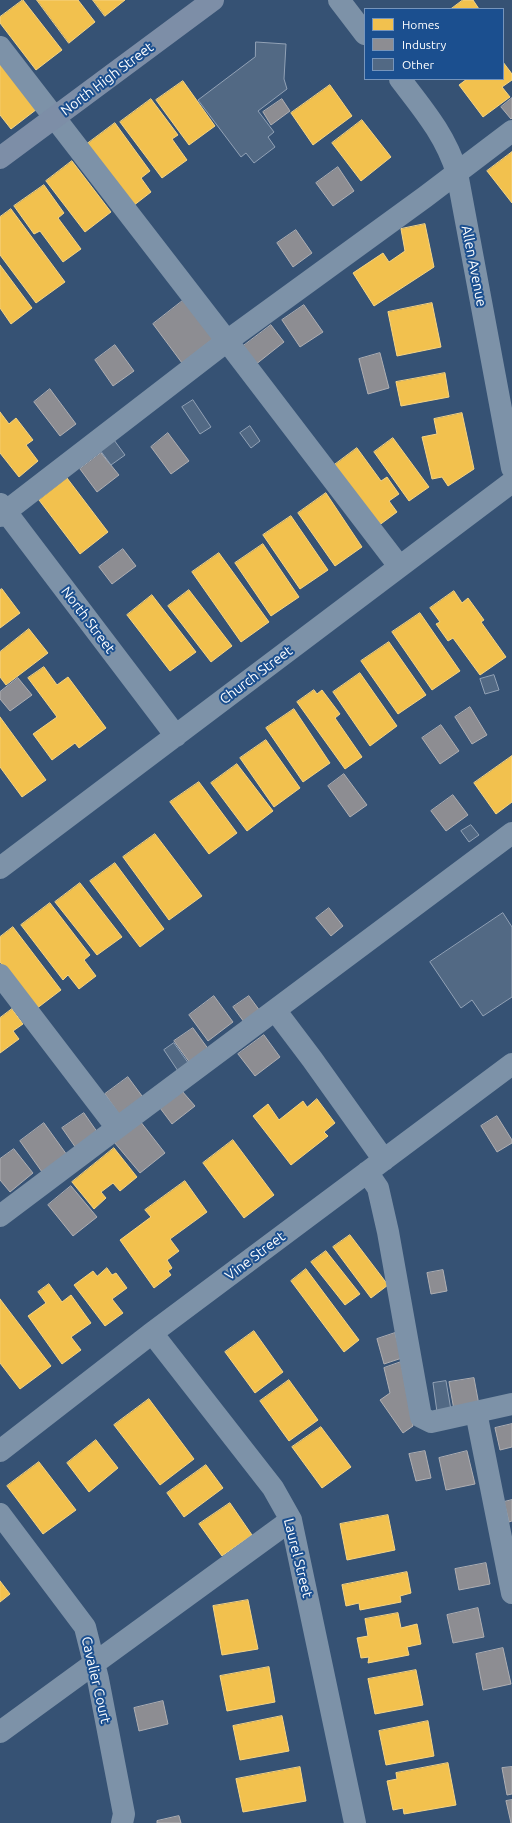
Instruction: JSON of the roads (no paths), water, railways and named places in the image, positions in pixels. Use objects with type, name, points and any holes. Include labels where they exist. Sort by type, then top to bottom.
[{"type":"main road","name":"North High Street","points":[[0,158],[213,0]]},
{"type":"street","points":[[339,0],[364,33]]},
{"type":"street","points":[[0,47],[56,117],[398,566]]},
{"type":"street","name":"Allen Avenue","points":[[401,80],[436,126],[452,156],[512,468]]},
{"type":"street","points":[[2,511],[227,341],[512,131]]},
{"type":"street","name":"Church Street","points":[[0,868],[176,736],[398,566],[512,482]]},
{"type":"street","name":"North Street","points":[[2,511],[176,736]]},
{"type":"street","points":[[0,1216],[512,833]]},
{"type":"street","points":[[0,975],[117,1128]]},
{"type":"street","points":[[275,1010],[312,1059],[375,1166],[421,1417],[431,1422],[512,1404]]},
{"type":"street","name":"Vine Street","points":[[0,1451],[152,1333],[512,1064]]},
{"type":"street","name":"Laurel Street","points":[[152,1333],[273,1488],[291,1520],[355,1823]]},
{"type":"street","points":[[476,1412],[512,1593]]},
{"type":"street","name":"Cavalier Court","points":[[0,1514],[85,1627],[94,1663],[124,1814],[122,1823]]},
{"type":"street","points":[[0,1732],[291,1520]]}]
